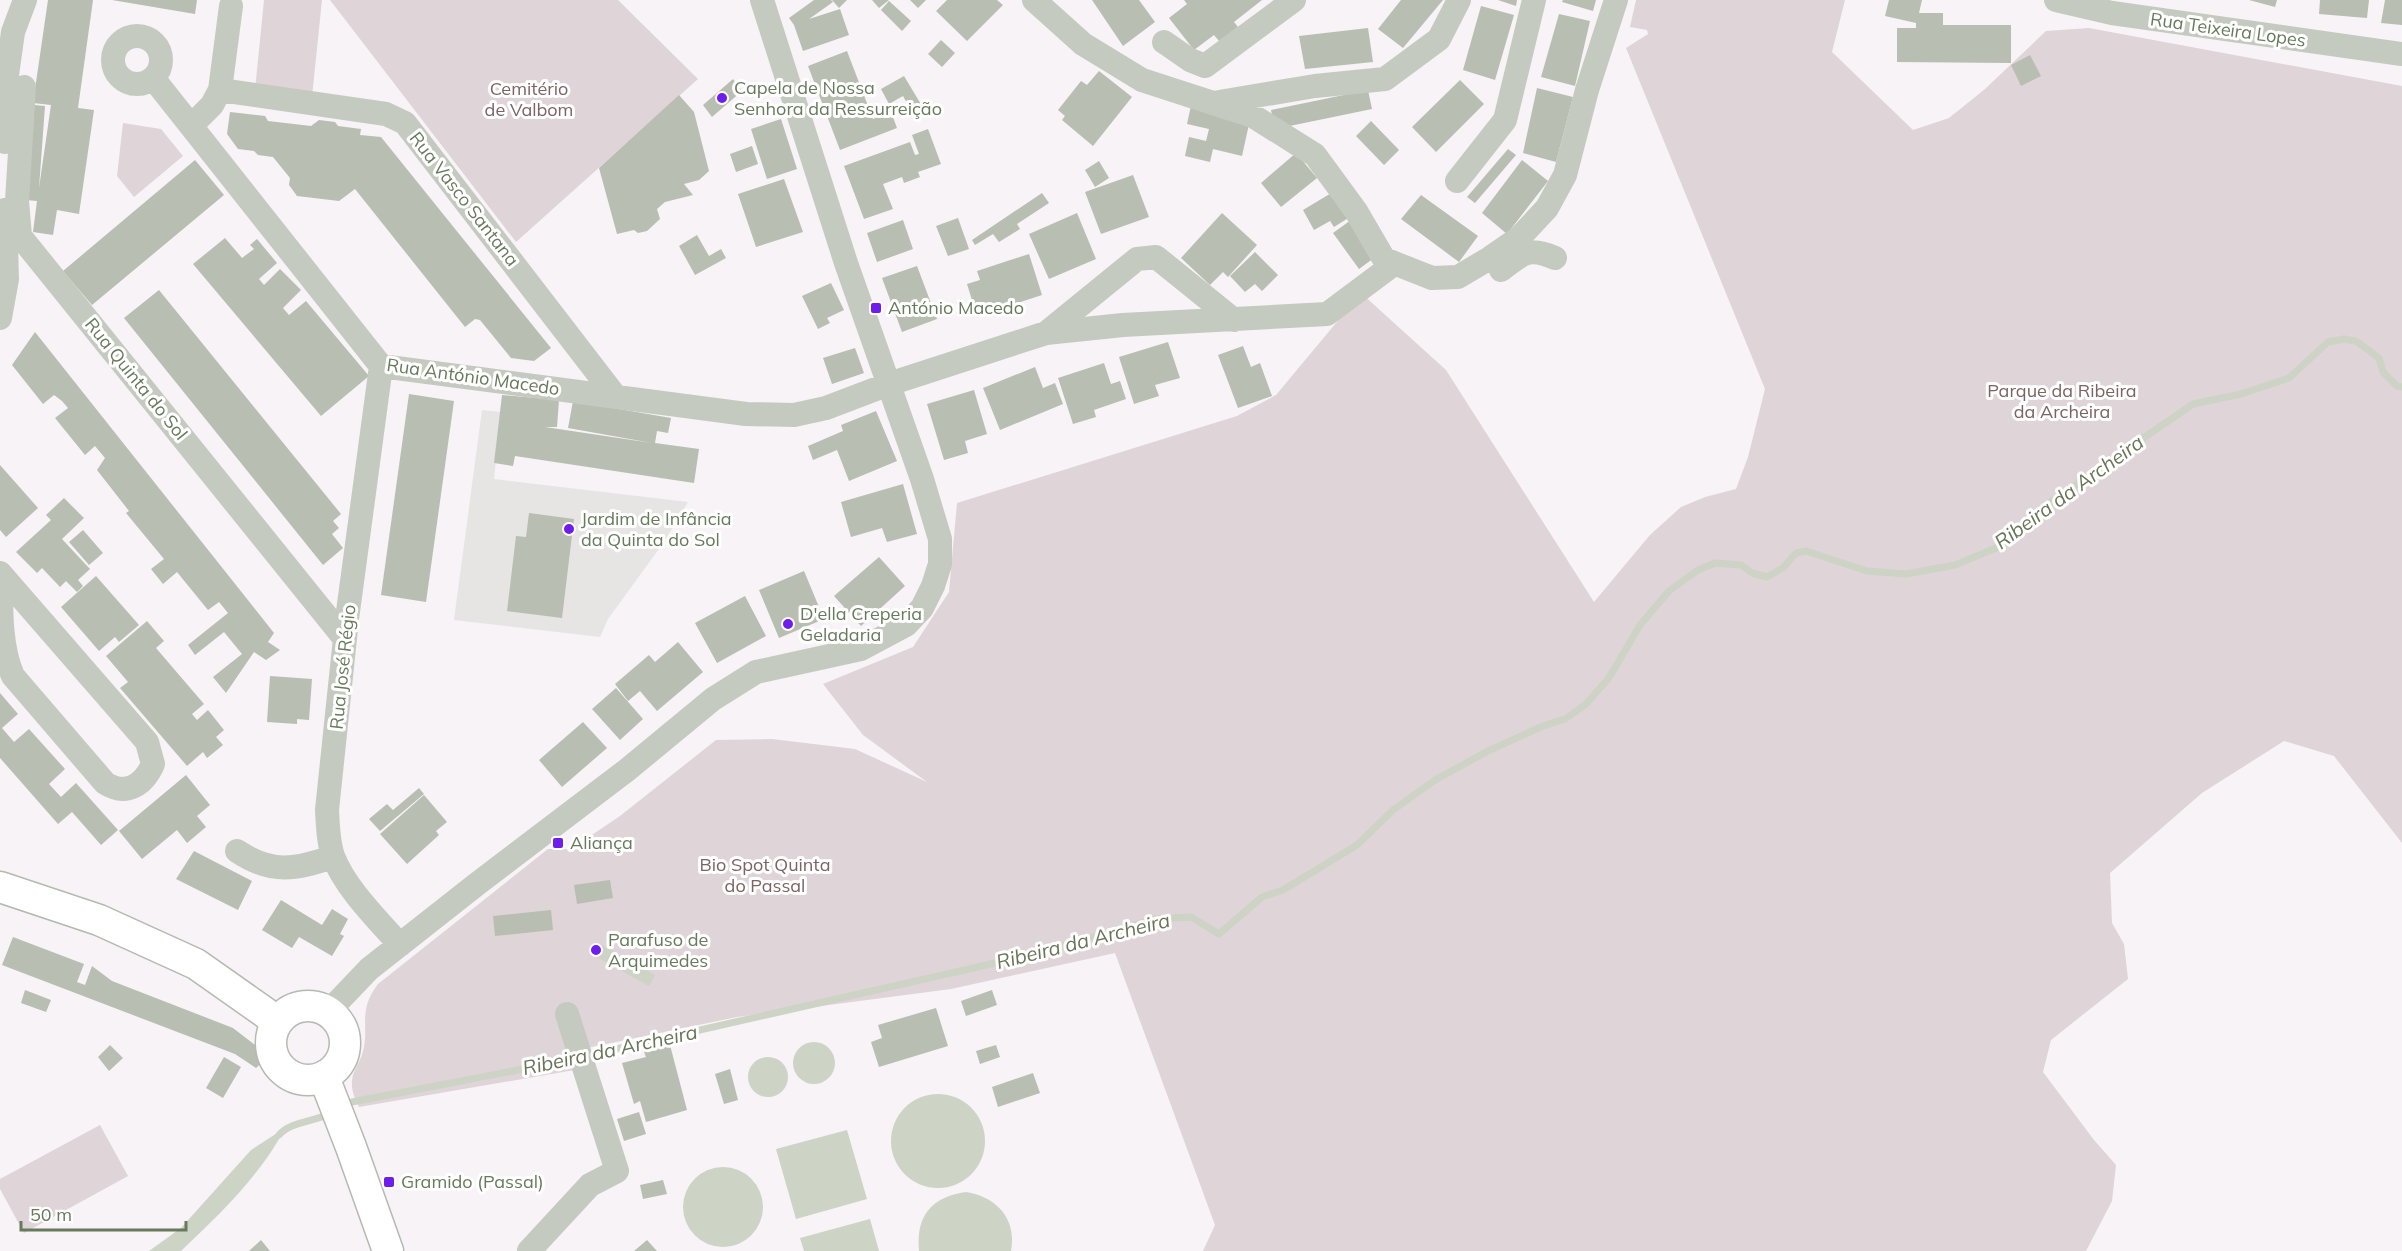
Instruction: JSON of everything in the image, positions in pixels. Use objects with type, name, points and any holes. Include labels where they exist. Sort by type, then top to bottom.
[{"type":"main road","points":[[0,887],[99,920],[196,964],[259,1008],[276,1024]]},
{"type":"main road","points":[[333,1099],[336,1067],[344,1050],[344,1032],[328,1012],[312,1006],[298,1007],[286,1013],[276,1024],[272,1034],[272,1051],[279,1066],[289,1075],[314,1080],[333,1099],[388,1251]]},
{"type":"street","points":[[0,318],[7,279],[4,176],[5,89],[13,32],[25,0]]},
{"type":"street","points":[[328,1012],[369,969],[627,770],[713,699],[756,672],[861,648],[906,624],[922,608],[940,564],[940,539],[922,479],[842,252],[762,0]]},
{"type":"street","points":[[1034,0],[1083,44],[1142,80],[1216,102],[1253,116],[1316,155],[1356,211],[1384,259],[1394,264],[1432,278],[1458,277],[1476,282],[1485,279],[1524,253],[1539,250],[1555,258]]},
{"type":"street","points":[[1164,42],[1190,60],[1205,66],[1294,0]]},
{"type":"street","points":[[1216,102],[1315,86],[1385,79],[1439,39],[1460,0]]},
{"type":"street","points":[[1457,181],[1505,120],[1534,0]]},
{"type":"street","points":[[1458,277],[1519,238],[1546,208],[1565,175],[1587,90],[1616,0]]},
{"type":"street","name":"Rua Teixeira Lopes","points":[[2056,0],[2112,13],[2402,54]]},
{"type":"street","points":[[191,126],[212,105],[220,90],[231,6]]},
{"type":"street","name":"Rua António Macedo","points":[[153,78],[381,366],[746,414],[794,415],[825,408],[888,384],[1046,333]]},
{"type":"street","name":"Rua Quinta do Sol","points":[[24,87],[18,201],[20,236],[345,639]]},
{"type":"street","name":"Rua Vasco Santana","points":[[220,90],[386,114],[405,123],[616,397]]},
{"type":"street","points":[[1046,333],[1137,259],[1156,257],[1234,320]]},
{"type":"street","points":[[1046,333],[1123,325],[1327,314],[1394,264]]},
{"type":"street","name":"Rua José Régio","points":[[381,366],[345,639],[327,810],[328,836],[333,857],[360,900],[400,945]]},
{"type":"street","points":[[0,574],[147,742],[153,764],[141,784],[123,790],[105,783],[7,666],[1,639],[0,574]]},
{"type":"street","points":[[237,851],[249,859],[277,869],[303,867],[333,857]]},
{"type":"street","points":[[529,1251],[590,1185],[617,1171],[567,1014]]},
{"type":"shaded area","name":"Jardim de Infância da Quinta do Sol","points":[[482,410],[501,412],[494,479],[688,502],[664,542],[608,619],[600,637],[454,620]]},
{"type":"shaded area","points":[[596,942],[655,975],[649,986],[590,953]]},
{"type":"shaded area","points":[[814,1042],[829,1048],[835,1063],[829,1078],[814,1084],[799,1078],[793,1063],[799,1048]]},
{"type":"shaded area","points":[[768,1057],[776,1058],[782,1063],[787,1069],[787,1085],[782,1091],[776,1096],[768,1097],[760,1096],[754,1091],[749,1085],[748,1077],[749,1069],[754,1063],[760,1058]]},
{"type":"shaded area","points":[[938,1094],[956,1097],[971,1108],[982,1123],[985,1141],[982,1159],[971,1174],[956,1185],[938,1188],[920,1185],[905,1174],[894,1159],[891,1141],[894,1123],[905,1108],[920,1097]]},
{"type":"shaded area","points":[[285,1128],[252,1178],[181,1251],[149,1251],[181,1228],[251,1150]]},
{"type":"shaded area","points":[[847,1130],[867,1199],[796,1219],[776,1149]]},
{"type":"shaded area","points":[[723,1167],[738,1170],[751,1179],[760,1192],[763,1207],[760,1222],[751,1235],[738,1244],[723,1247],[708,1244],[695,1235],[686,1222],[683,1207],[686,1192],[695,1179],[708,1170]]},
{"type":"shaded area","points":[[966,1192],[987,1199],[1002,1211],[1011,1229],[1011,1251],[919,1251],[920,1228],[928,1210],[943,1198]]},
{"type":"shaded area","points":[[870,1219],[879,1251],[804,1251],[800,1238]]},
{"type":"green space","points":[[264,0],[322,0],[312,97],[255,90]]},
{"type":"green space","name":"Cemitério de Valbom","points":[[330,0],[618,0],[698,79],[516,242]]},
{"type":"green space","points":[[1636,0],[1845,0],[1832,52],[1913,130],[1949,118],[1985,89],[2046,31],[2089,28],[2402,86],[2402,843],[2334,756],[2284,741],[2202,793],[2110,873],[2112,923],[2124,944],[2128,979],[2051,1040],[2043,1072],[2094,1140],[2116,1165],[2112,1201],[2086,1251],[1203,1251],[1215,1225],[1115,953],[951,989],[737,1017],[587,1048],[592,1067],[359,1107],[353,1091],[353,1077],[364,1045],[367,1003],[378,984],[548,849],[571,849],[620,816],[716,740],[772,739],[855,749],[927,782],[863,735],[823,684],[913,647],[949,592],[957,503],[1237,416],[1276,395],[1361,293],[1446,370],[1594,602],[1650,535],[1681,507],[1705,497],[1736,489],[1748,457],[1765,389],[1626,48],[1648,34],[1647,30],[1630,27]]},
{"type":"green space","points":[[123,123],[161,129],[183,156],[134,197],[117,176]]},
{"type":"green space","points":[[100,1125],[128,1176],[24,1233],[0,1189],[0,1179]]},
{"type":"building","points":[[48,0],[93,0],[78,108],[94,110],[79,214],[57,210],[53,235],[33,232],[37,201],[26,200],[34,105],[45,106],[39,188],[51,105],[33,103]]},
{"type":"building","points":[[112,0],[197,0],[195,14]]},
{"type":"building","points":[[814,0],[833,2],[809,19],[840,9],[849,35],[803,51],[794,25],[789,18]]},
{"type":"building","points":[[832,0],[847,0],[839,8]]},
{"type":"building","points":[[872,0],[889,0],[879,8]]},
{"type":"building","points":[[910,0],[926,0],[918,8]]},
{"type":"building","points":[[947,0],[997,0],[1003,5],[967,41],[936,11]]},
{"type":"building","points":[[1092,0],[1139,0],[1155,22],[1123,46]]},
{"type":"building","points":[[1184,0],[1262,0],[1234,22],[1238,27],[1219,41],[1214,35],[1194,50],[1169,18],[1187,4]]},
{"type":"building","points":[[1401,0],[1443,0],[1403,48],[1378,29]]},
{"type":"building","points":[[1498,0],[1517,0],[1516,6]]},
{"type":"building","points":[[1563,0],[1596,0],[1593,11],[1562,2]]},
{"type":"building","points":[[1889,0],[1922,0],[1919,13],[1943,13],[1943,25],[2011,25],[2011,63],[1897,62],[1897,28],[1916,28],[1916,23],[1885,16]]},
{"type":"building","points":[[2249,0],[2277,0],[2275,7]]},
{"type":"building","points":[[2320,0],[2369,0],[2367,18],[2319,14]]},
{"type":"building","points":[[2385,0],[2402,0],[2402,25],[2381,23]]},
{"type":"building","points":[[889,1],[911,21],[902,31],[881,10]]},
{"type":"building","points":[[1481,6],[1514,15],[1495,80],[1463,70]]},
{"type":"building","points":[[1559,14],[1590,21],[1575,86],[1541,77]]},
{"type":"building","points":[[1368,28],[1373,62],[1305,69],[1299,36]]},
{"type":"building","points":[[941,40],[955,53],[942,67],[928,54]]},
{"type":"building","points":[[847,51],[873,119],[891,112],[897,128],[840,150],[808,66]]},
{"type":"building","points":[[2030,55],[2041,76],[2021,86],[2011,65]]},
{"type":"building","points":[[1099,71],[1132,97],[1093,146],[1062,120],[1065,116],[1058,110],[1081,81],[1087,85]]},
{"type":"building","points":[[904,76],[922,106],[912,112],[903,96],[889,104],[881,89]]},
{"type":"building","name":"Capela de Nossa Senhora da Ressurreição","points":[[733,79],[742,91],[712,117],[703,105]]},
{"type":"building","points":[[1460,80],[1484,104],[1436,152],[1412,127]]},
{"type":"building","points":[[1537,88],[1573,97],[1556,162],[1523,153]]},
{"type":"building","points":[[1368,90],[1372,109],[1275,129],[1271,110]]},
{"type":"building","points":[[679,95],[694,112],[709,171],[699,180],[684,184],[693,195],[665,202],[657,209],[660,219],[647,231],[638,233],[634,230],[617,234],[599,168]]},
{"type":"building","points":[[1192,101],[1251,115],[1242,156],[1213,149],[1210,162],[1185,156],[1189,137],[1206,141],[1209,129],[1187,124]]},
{"type":"building","points":[[230,112],[265,116],[268,121],[311,126],[319,120],[335,122],[338,126],[361,129],[360,135],[381,137],[551,348],[534,361],[511,358],[480,320],[475,319],[465,327],[355,189],[339,201],[297,196],[289,185],[290,178],[273,157],[238,149],[227,134]]},
{"type":"building","points":[[781,119],[797,169],[767,179],[751,129]]},
{"type":"building","points":[[1371,121],[1399,150],[1384,165],[1356,136]]},
{"type":"building","points":[[928,129],[941,164],[918,172],[920,177],[904,183],[902,177],[883,184],[893,209],[864,219],[844,166],[910,142],[915,155],[919,154],[912,135]]},
{"type":"building","points":[[752,146],[758,164],[736,172],[730,154]]},
{"type":"building","points":[[1508,149],[1516,155],[1475,203],[1467,197]]},
{"type":"building","points":[[1296,153],[1317,178],[1281,207],[1261,183]]},
{"type":"building","points":[[195,160],[224,195],[92,305],[63,271]]},
{"type":"building","points":[[1522,160],[1548,181],[1507,234],[1482,213]]},
{"type":"building","points":[[1099,161],[1109,178],[1095,187],[1085,170]]},
{"type":"building","points":[[1133,175],[1149,217],[1101,234],[1085,192]]},
{"type":"building","points":[[784,179],[803,232],[756,247],[738,194]]},
{"type":"building","points":[[1338,189],[1353,215],[1334,227],[1330,221],[1314,230],[1303,210]]},
{"type":"building","points":[[1042,193],[1049,203],[1017,224],[1020,229],[999,242],[993,234],[975,245],[972,240]]},
{"type":"building","points":[[1421,195],[1478,236],[1459,262],[1401,219]]},
{"type":"building","points":[[1077,213],[1096,259],[1049,279],[1029,234]]},
{"type":"building","points":[[1222,213],[1257,245],[1228,277],[1223,272],[1210,285],[1181,258]]},
{"type":"building","points":[[958,218],[969,249],[948,256],[936,226]]},
{"type":"building","points":[[903,220],[913,249],[877,262],[867,233]]},
{"type":"building","points":[[1351,220],[1378,255],[1359,269],[1333,233]]},
{"type":"building","points":[[697,235],[709,256],[721,249],[726,258],[695,275],[679,246]]},
{"type":"building","points":[[225,238],[242,258],[254,249],[250,245],[257,239],[277,263],[259,279],[264,285],[280,269],[301,290],[283,308],[289,315],[306,301],[369,376],[321,416],[193,264]]},
{"type":"building","points":[[1255,252],[1278,275],[1262,291],[1255,284],[1245,292],[1230,276]]},
{"type":"building","points":[[1029,254],[1042,295],[977,316],[967,284],[980,280],[977,271]]},
{"type":"building","points":[[917,266],[937,319],[902,332],[882,278]]},
{"type":"building","points":[[831,283],[844,310],[827,318],[830,323],[818,329],[802,296]]},
{"type":"building","points":[[159,290],[341,514],[333,521],[339,528],[332,534],[343,548],[323,565],[124,318]]},
{"type":"building","points":[[35,332],[274,633],[268,642],[280,650],[266,660],[254,652],[226,693],[213,677],[242,654],[224,632],[195,655],[188,645],[228,613],[219,602],[208,610],[177,572],[163,584],[151,569],[164,559],[126,513],[129,511],[97,470],[105,458],[95,446],[85,455],[55,418],[68,408],[54,395],[43,404],[12,365]]},
{"type":"building","points":[[1168,342],[1180,378],[1155,385],[1159,396],[1134,404],[1119,357]]},
{"type":"building","points":[[1243,346],[1251,367],[1260,363],[1272,396],[1238,408],[1218,355]]},
{"type":"building","points":[[855,348],[864,373],[832,384],[823,358]]},
{"type":"building","points":[[1104,363],[1111,384],[1120,381],[1126,399],[1094,410],[1096,417],[1073,424],[1058,378]]},
{"type":"building","points":[[1035,367],[1043,388],[1055,383],[1063,404],[1000,430],[983,388]]},
{"type":"building","points":[[974,390],[987,434],[965,441],[968,453],[944,460],[927,404]]},
{"type":"building","points":[[409,394],[454,401],[426,602],[381,595]]},
{"type":"building","points":[[502,395],[559,400],[557,427],[545,427],[652,443],[568,428],[573,401],[671,418],[668,433],[657,431],[655,443],[699,449],[694,483],[515,456],[513,466],[494,463]]},
{"type":"building","points":[[876,411],[897,461],[849,481],[837,450],[813,460],[808,446],[843,431],[841,425]]},
{"type":"building","points":[[0,465],[38,508],[6,537],[0,530]]},
{"type":"building","points":[[903,484],[917,534],[887,542],[882,528],[851,537],[841,502]]},
{"type":"building","points":[[64,498],[84,518],[62,539],[90,569],[78,580],[83,586],[77,592],[66,581],[60,587],[42,568],[37,573],[16,552],[51,520],[46,515]]},
{"type":"building","points":[[529,513],[574,519],[562,618],[507,611],[516,536],[526,537]]},
{"type":"building","points":[[83,530],[103,553],[89,565],[69,542]]},
{"type":"building","points":[[879,557],[905,586],[861,626],[834,596]]},
{"type":"building","points":[[804,571],[824,619],[779,638],[759,590]]},
{"type":"building","points":[[96,576],[139,625],[119,642],[115,637],[99,651],[61,607]]},
{"type":"building","points":[[745,596],[766,636],[717,663],[695,623]]},
{"type":"building","points":[[147,621],[164,641],[156,648],[204,704],[192,714],[197,720],[208,710],[224,730],[216,737],[223,745],[207,758],[203,752],[187,766],[120,688],[128,682],[106,656]]},
{"type":"building","points":[[678,642],[703,672],[657,711],[640,691],[628,701],[615,684],[649,655],[655,662]]},
{"type":"building","points":[[270,676],[312,679],[309,720],[297,719],[297,724],[267,722]]},
{"type":"building","points":[[616,688],[643,719],[620,740],[592,709]]},
{"type":"building","points":[[0,693],[18,714],[2,728],[14,742],[29,729],[65,769],[49,784],[61,797],[76,783],[118,830],[101,845],[72,812],[58,824],[0,758]]},
{"type":"building","points":[[583,722],[607,748],[562,787],[539,760]]},
{"type":"building","points":[[186,775],[210,805],[197,816],[206,827],[187,843],[177,830],[142,859],[119,831]]},
{"type":"building","points":[[419,788],[424,794],[380,831],[369,819],[387,804],[393,810]]},
{"type":"building","points":[[424,795],[447,822],[436,831],[439,835],[407,864],[380,834]]},
{"type":"building","points":[[194,851],[252,881],[238,910],[176,879]]},
{"type":"building","points":[[610,880],[613,898],[577,904],[574,885]]},
{"type":"building","points":[[281,900],[322,925],[332,909],[348,919],[340,934],[344,936],[332,956],[299,937],[292,948],[262,930]]},
{"type":"building","points":[[551,910],[553,930],[495,936],[493,916]]},
{"type":"building","points":[[13,937],[84,964],[77,982],[85,985],[92,966],[112,981],[233,1028],[259,1048],[265,1060],[256,1068],[235,1054],[2,965]]},
{"type":"building","points":[[25,990],[51,1000],[46,1012],[21,1003]]},
{"type":"building","points":[[992,990],[997,1005],[966,1016],[961,1001]]},
{"type":"building","points":[[936,1008],[948,1046],[879,1067],[871,1042],[882,1038],[878,1025]]},
{"type":"building","points":[[110,1045],[123,1058],[109,1071],[98,1057]]},
{"type":"building","points":[[670,1045],[687,1110],[646,1122],[640,1101],[634,1104],[622,1063],[646,1057],[643,1049]]},
{"type":"building","points":[[996,1045],[1000,1057],[980,1064],[976,1051]]},
{"type":"building","points":[[224,1057],[241,1067],[223,1098],[206,1088]]},
{"type":"building","points":[[730,1069],[738,1100],[724,1104],[715,1074]]},
{"type":"building","points":[[1033,1073],[1040,1093],[998,1107],[992,1087]]},
{"type":"building","points":[[639,1112],[646,1134],[624,1141],[617,1119]]},
{"type":"building","points":[[663,1180],[667,1194],[643,1199],[640,1185]]},
{"type":"building","points":[[261,1240],[270,1251],[249,1251]]},
{"type":"building","points":[[647,1240],[657,1251],[634,1251]]},
{"type":"waterway","name":"Ribeira da Archeira","points":[[344,1106],[352,1102],[559,1062],[1035,954],[1155,919],[1191,917],[1219,934],[1262,897],[1283,890],[1357,845],[1393,810],[1435,780],[1488,751],[1543,726],[1565,719],[1585,705],[1609,678],[1640,625],[1669,591],[1698,570],[1715,563],[1741,565],[1752,573],[1767,577],[1783,568],[1796,553],[1806,551],[1867,571],[1906,574],[1955,565],[2008,543],[2052,501],[2193,404],[2241,394],[2289,378],[2328,342],[2344,339],[2356,341],[2379,358],[2383,372],[2397,386],[2402,387]]},
{"type":"waterway","name":"Ribeira da Archeira","points":[[279,1135],[297,1124],[331,1113]]},
{"type":"place","name":"Capela de Nossa Senhora da Ressurreição","points":[[722,98]]},
{"type":"place","name":"António Macedo","points":[[876,308]]},
{"type":"place","name":"Jardim de Infância da Quinta do Sol","points":[[569,529]]},
{"type":"place","name":"D'ella Creperia Geladaria","points":[[788,624]]},
{"type":"place","name":"Aliança","points":[[558,843]]},
{"type":"place","name":"Parafuso de Arquimedes","points":[[596,950]]},
{"type":"place","name":"Gramido (Passal)","points":[[389,1182]]},
{"type":"park label","name":"Parque da Ribeira da Archeira","points":[[2062,401]]},
{"type":"park label","name":"Bio Spot Quinta do Passal","points":[[765,875]]}]
